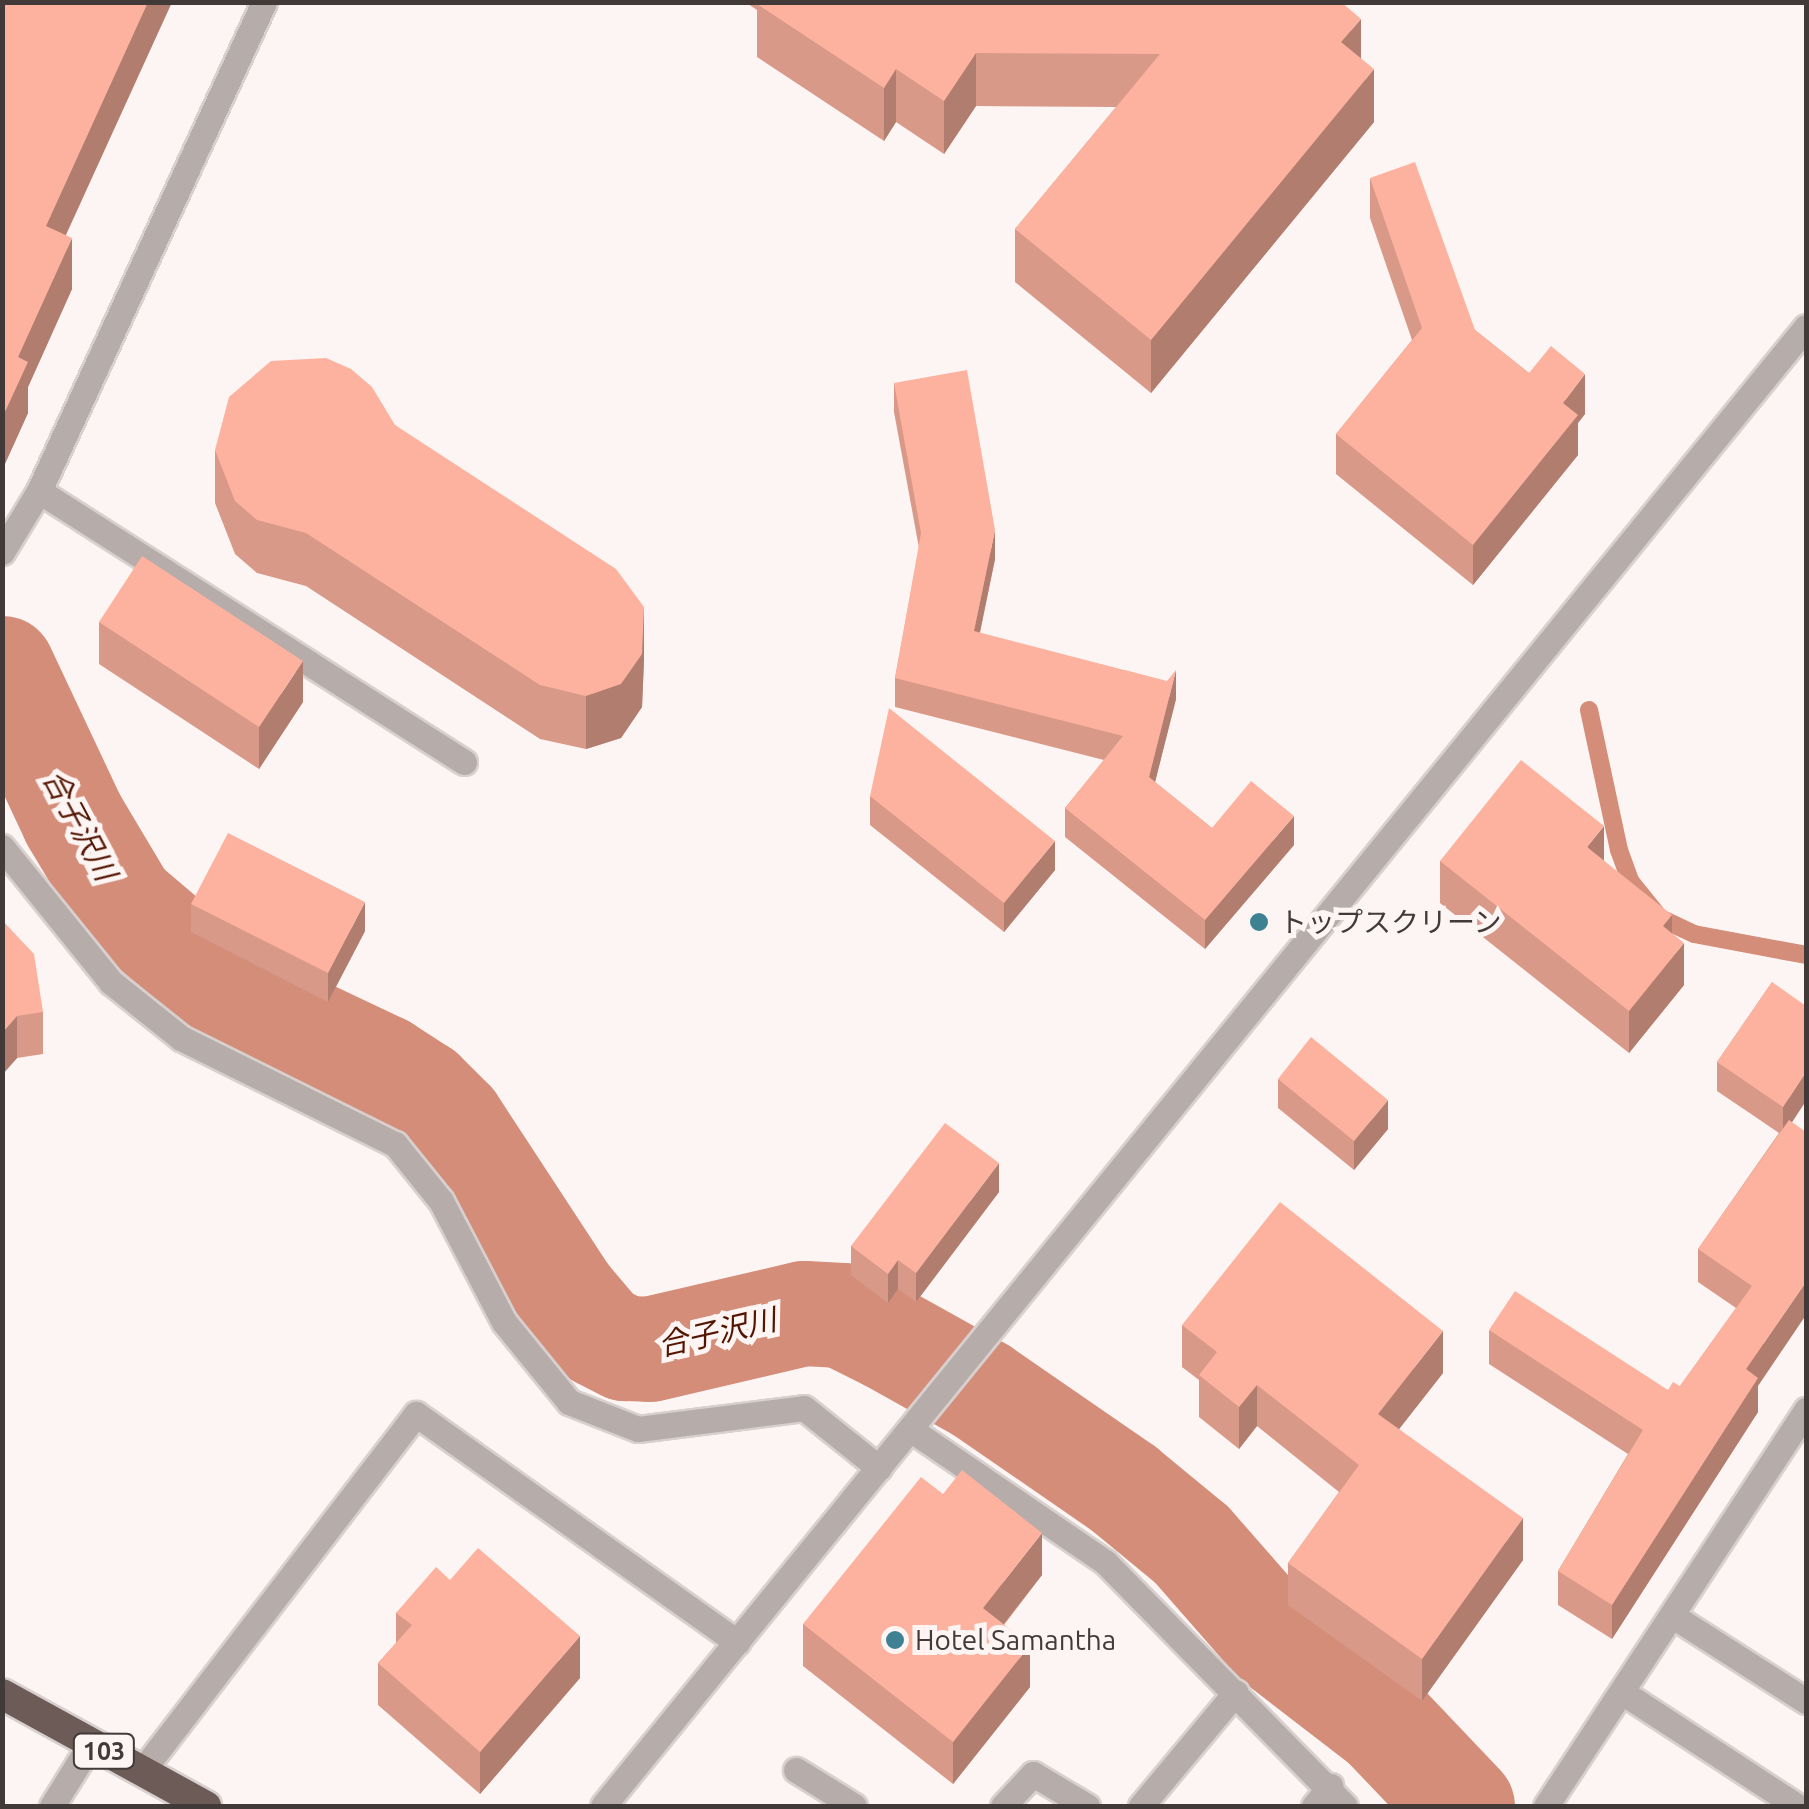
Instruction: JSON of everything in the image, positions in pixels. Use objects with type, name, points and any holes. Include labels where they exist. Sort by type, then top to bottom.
[{"type":"highway","name":"103","points":[[2,1694],[206,1806]]},
{"type":"street","points":[[2,552],[39,492],[264,2]]},
{"type":"street","points":[[604,1806],[1806,327]]},
{"type":"street","points":[[39,492],[464,762]]},
{"type":"street","points":[[2,847],[112,982],[181,1038],[395,1144],[440,1201],[504,1322],[570,1402],[638,1429],[804,1408],[878,1468]]},
{"type":"street","points":[[1546,1806],[1806,1410]]},
{"type":"street","points":[[142,1771],[416,1414],[737,1642]]},
{"type":"street","points":[[916,1421],[1105,1562],[1338,1796],[1314,1806]]},
{"type":"street","points":[[1673,1616],[1806,1701]]},
{"type":"street","points":[[1141,1806],[1236,1692]]},
{"type":"street","points":[[1622,1692],[1797,1806]]},
{"type":"street","points":[[52,1806],[90,1743]]},
{"type":"street","points":[[796,1770],[854,1806]]},
{"type":"street","points":[[1004,1806],[1033,1774],[1087,1806]]},
{"type":"building","points":[[2,2],[148,2],[46,226],[72,238],[18,357],[28,362],[4,414]]},
{"type":"building","points":[[758,2],[1341,2],[1361,19],[1341,42],[1374,69],[1151,340],[1015,229],[1160,54],[976,53],[944,101],[896,69],[884,88]]},
{"type":"building","points":[[1415,162],[1475,330],[1529,373],[1551,346],[1585,374],[1563,403],[1578,415],[1473,545],[1336,434],[1422,328],[1370,178]]},
{"type":"building","points":[[326,358],[351,369],[372,387],[395,425],[616,569],[644,607],[642,654],[621,684],[586,696],[540,685],[306,533],[257,520],[235,501],[215,450],[229,397],[271,361]]},
{"type":"building","points":[[967,370],[995,530],[974,631],[1167,681],[1176,670],[1149,777],[1212,828],[1251,781],[1294,816],[1205,920],[1065,808],[1123,736],[895,678],[921,533],[894,383]]},
{"type":"building","points":[[142,556],[303,661],[259,727],[99,622]]},
{"type":"building","points":[[889,708],[1055,841],[1004,903],[870,796]]},
{"type":"building","points":[[1521,760],[1604,826],[1587,847],[1672,915],[1663,926],[1684,943],[1629,1011],[1440,861]]},
{"type":"building","points":[[228,833],[365,902],[328,973],[191,904]]},
{"type":"building","points":[[2,920],[34,954],[43,1012],[17,1016],[2,1033]]},
{"type":"building","points":[[1772,982],[1806,1006],[1806,1072],[1783,1107],[1717,1062]]},
{"type":"building","points":[[1311,1037],[1388,1100],[1354,1141],[1278,1079]]},
{"type":"building","points":[[1789,1120],[1806,1132],[1806,1282],[1746,1369],[1758,1378],[1612,1605],[1558,1571],[1643,1430],[1489,1330],[1515,1291],[1668,1390],[1673,1382],[1680,1386],[1752,1286],[1698,1249]]},
{"type":"building","points":[[945,1123],[999,1163],[916,1273],[898,1260],[888,1274],[851,1246]]},
{"type":"building","points":[[1280,1202],[1443,1331],[1378,1414],[1523,1518],[1422,1659],[1288,1563],[1359,1465],[1257,1385],[1239,1407],[1199,1375],[1217,1352],[1182,1325]]},
{"type":"building","points":[[962,1470],[1042,1533],[983,1608],[1030,1645],[953,1742],[803,1624],[921,1477],[943,1494]]},
{"type":"building","points":[[478,1548],[580,1636],[480,1752],[378,1663],[412,1625],[396,1613],[436,1567],[450,1580]]},
{"type":"waterway","name":"合子沢川","points":[[2,668],[73,819],[123,903],[231,995],[383,1067],[422,1092],[452,1122],[566,1296],[599,1335],[625,1348],[649,1349],[804,1313],[842,1315],[888,1338],[981,1390],[1123,1488],[1191,1544],[1275,1640],[1384,1724],[1462,1806]]},
{"type":"waterway","points":[[1589,710],[1619,850],[1630,881],[1660,918],[1694,934],[1806,955]]},
{"type":"place","name":"トップスクリーン","points":[[1259,922]]},
{"type":"place","name":"Hotel Samantha","points":[[895,1640]]}]
